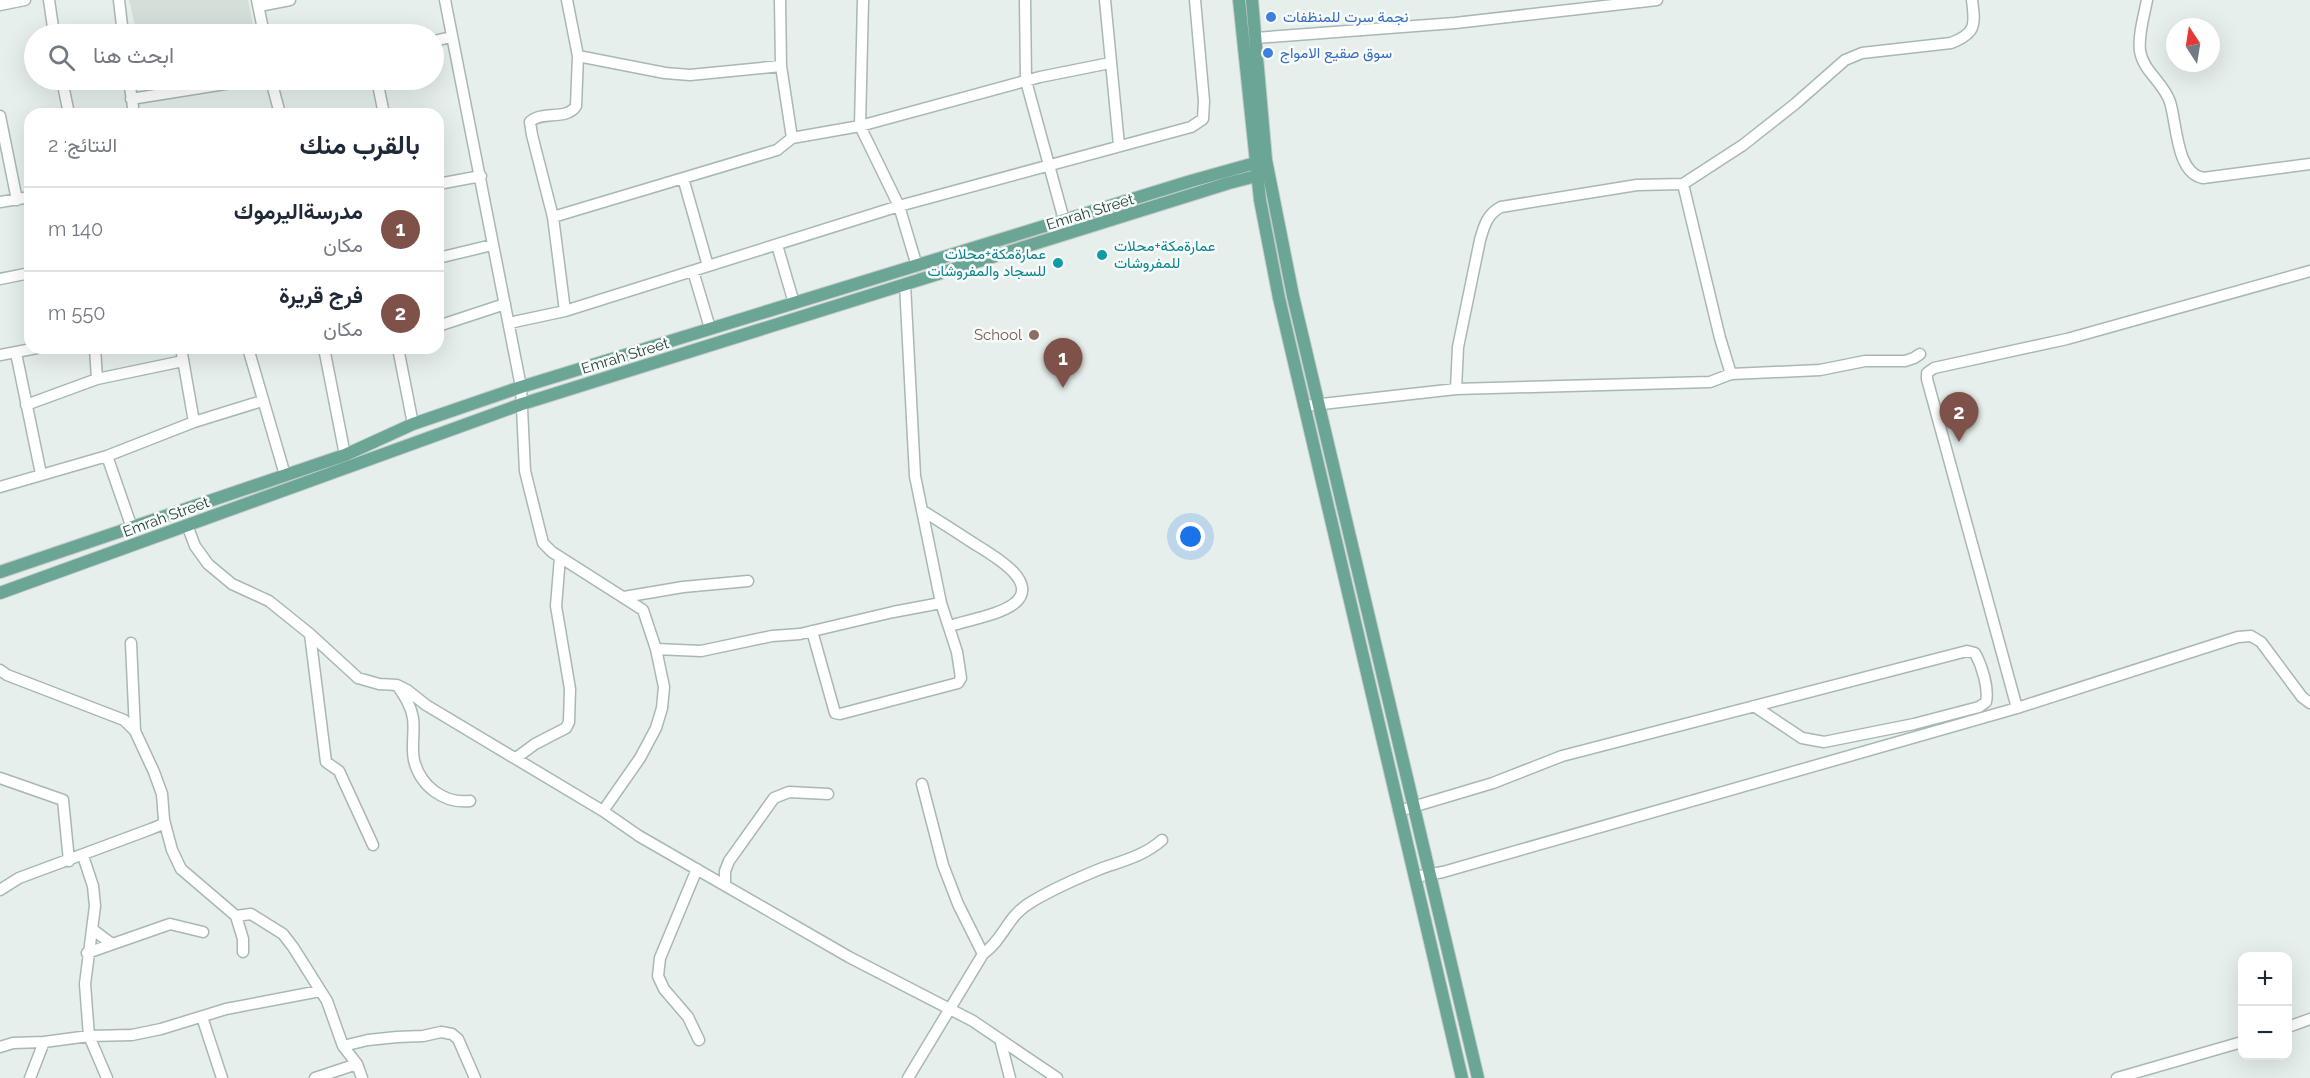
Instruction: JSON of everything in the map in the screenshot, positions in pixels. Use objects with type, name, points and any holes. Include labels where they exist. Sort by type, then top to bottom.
[{"type":"main road","points":[[1239,0],[1279,298],[1462,1078]]},
{"type":"main road","points":[[1252,0],[1261,161]]},
{"type":"main road","name":"Emrah Street","points":[[0,572],[345,455],[413,424],[521,387],[1261,161]]},
{"type":"main road","points":[[1263,174],[1478,1078]]},
{"type":"main road","name":"Emrah Street","points":[[0,593],[522,404],[1263,174]]},
{"type":"street","points":[[0,5],[25,0]]},
{"type":"street","points":[[49,0],[53,24]]},
{"type":"street","points":[[119,0],[122,24]]},
{"type":"street","points":[[262,24],[258,3],[290,0]]},
{"type":"street","points":[[445,0],[521,387],[525,471],[543,543],[560,557],[643,610],[656,649],[664,687],[659,718],[640,758],[603,811]]},
{"type":"street","points":[[565,311],[553,217],[530,122],[535,117],[574,110],[576,106],[578,56],[567,0]]},
{"type":"street","points":[[780,0],[781,66],[792,138]]},
{"type":"street","points":[[863,0],[860,126],[899,206],[917,266]]},
{"type":"street","points":[[1025,0],[1026,81],[1064,220]]},
{"type":"street","points":[[1105,0],[1119,145]]},
{"type":"street","points":[[509,323],[565,311],[899,206],[1191,127],[1203,119],[1204,101],[1195,0]]},
{"type":"street","points":[[1254,38],[1443,24],[1590,5],[1657,0]]},
{"type":"street","points":[[1456,389],[1458,346],[1480,240],[1483,227],[1494,210],[1637,185],[1683,183],[1743,145],[1796,104],[1845,60],[1862,53],[1951,43],[1964,38],[1971,32],[1974,22],[1972,0]]},
{"type":"street","points":[[2147,0],[2140,39],[2142,58],[2168,95],[2180,152],[2188,170],[2196,177],[2203,178],[2310,164]]},
{"type":"street","points":[[444,39],[451,37]]},
{"type":"street","points":[[578,56],[665,73],[690,75],[781,66]]},
{"type":"street","points":[[553,217],[777,150],[792,138],[860,126],[1026,81],[1110,63]]},
{"type":"street","points":[[64,90],[68,108]]},
{"type":"street","points":[[130,90],[133,108]]},
{"type":"street","points":[[131,99],[187,90]]},
{"type":"street","points":[[274,90],[278,108]]},
{"type":"street","points":[[379,90],[383,108]]},
{"type":"street","points":[[0,116],[18,200]]},
{"type":"street","points":[[444,183],[481,176]]},
{"type":"street","points":[[683,178],[708,266]]},
{"type":"street","points":[[1683,183],[1720,338],[1731,374]]},
{"type":"street","points":[[0,202],[24,198]]},
{"type":"street","points":[[444,257],[492,245]]},
{"type":"street","points":[[777,245],[794,303]]},
{"type":"street","points":[[693,271],[710,328]]},
{"type":"street","points":[[2017,708],[1927,373],[1934,368],[2067,339],[2310,271]]},
{"type":"street","points":[[0,279],[24,274]]},
{"type":"street","points":[[812,631],[833,709],[840,714],[958,683],[961,678],[950,626],[940,603],[918,495],[913,445],[905,284]]},
{"type":"street","points":[[444,324],[505,304]]},
{"type":"street","points":[[0,355],[24,351]]},
{"type":"street","points":[[16,353],[41,474]]},
{"type":"street","points":[[95,354],[97,379]]},
{"type":"street","points":[[182,354],[194,422]]},
{"type":"street","points":[[250,354],[285,475]]},
{"type":"street","points":[[325,354],[345,455]]},
{"type":"street","points":[[399,354],[413,424]]},
{"type":"street","points":[[1304,406],[1456,389],[1710,382],[1731,374],[1820,370],[1865,361],[1905,361],[1920,354]]},
{"type":"street","points":[[26,405],[97,379],[183,361]]},
{"type":"street","points":[[0,487],[107,456],[194,422],[262,401]]},
{"type":"street","points":[[107,456],[132,528]]},
{"type":"street","points":[[923,511],[999,557],[1020,582],[1022,593],[1017,601],[1006,609],[950,626]]},
{"type":"street","points":[[187,525],[195,546],[208,564],[232,584],[269,601],[310,634],[358,678],[379,684],[397,685],[407,690],[426,705],[603,811],[639,836],[849,957],[951,1010],[1000,1039],[1057,1078]]},
{"type":"street","points":[[516,758],[535,744],[566,728],[569,722],[570,689],[556,606],[560,557]]},
{"type":"street","points":[[624,597],[683,587],[748,581]]},
{"type":"street","points":[[656,649],[701,651],[772,636],[812,631],[940,603]]},
{"type":"street","points":[[310,634],[326,762],[339,771],[373,845]]},
{"type":"street","points":[[1414,878],[2017,708],[2245,636],[2252,636],[2261,642],[2302,698],[2310,703]]},
{"type":"street","points":[[131,643],[135,731]]},
{"type":"street","points":[[1399,811],[1493,783],[1562,756],[1754,706],[1967,651],[1975,653],[1979,660],[1987,694],[1986,702],[1979,707],[1914,724],[1824,742],[1802,738],[1754,706]]},
{"type":"street","points":[[0,670],[7,675],[124,720],[135,731],[162,794],[164,819],[171,850],[181,869],[236,916],[243,939],[243,952]]},
{"type":"street","points":[[397,685],[408,702],[413,717],[414,759],[422,778],[445,799],[457,803],[470,801]]},
{"type":"street","points":[[0,778],[63,800],[69,861]]},
{"type":"street","points":[[922,784],[943,865],[958,904],[983,954]]},
{"type":"street","points":[[725,884],[725,872],[729,861],[774,798],[789,792],[828,794]]},
{"type":"street","points":[[0,890],[18,878],[83,856],[163,824],[164,819]]},
{"type":"street","points":[[908,1078],[983,954],[999,939],[1014,914],[1032,901],[1099,869],[1133,858],[1153,848],[1162,840]]},
{"type":"street","points":[[83,856],[93,886],[95,906],[87,953],[85,984],[89,1036],[107,1078]]},
{"type":"street","points":[[697,868],[660,958],[658,976],[664,989],[688,1017],[699,1040]]},
{"type":"street","points":[[236,916],[251,914],[282,934],[293,947],[333,1015],[343,1046],[357,1064],[362,1078]]},
{"type":"street","points":[[87,953],[170,924],[203,932]]},
{"type":"street","points":[[92,929],[112,944]]},
{"type":"street","points":[[0,1047],[13,1043],[44,1042],[89,1036],[132,1035],[226,1009],[320,991]]},
{"type":"street","points":[[202,1017],[222,1078]]},
{"type":"street","points":[[2292,1026],[2310,1019]]},
{"type":"street","points":[[343,1046],[368,1040],[423,1036],[441,1032],[452,1034],[458,1040],[476,1078]]},
{"type":"street","points":[[1000,1039],[1010,1078]]},
{"type":"street","points":[[30,1078],[44,1042]]},
{"type":"street","points":[[2116,1078],[2238,1043]]},
{"type":"street","points":[[315,1078],[357,1064]]},
{"type":"shaded area","points":[[129,0],[248,0],[253,24],[135,24]]},
{"type":"place","name":"نجمة سرت للمنظفات","points":[[1271,17]]},
{"type":"place","name":"سوق صقيع الامواج","points":[[1268,53]]},
{"type":"place","name":"عمارةمكة+محلات للمفروشات","points":[[1102,255]]},
{"type":"place","name":"عمارةمكة+محلات للسجاد والمفروشات","points":[[1058,263]]},
{"type":"place","name":"School","points":[[1034,335]]},
{"type":"place","name":"مدرسةاليرموك","points":[[1063,388]]},
{"type":"place","name":"فرج قريرة","points":[[1959,442]]}]
